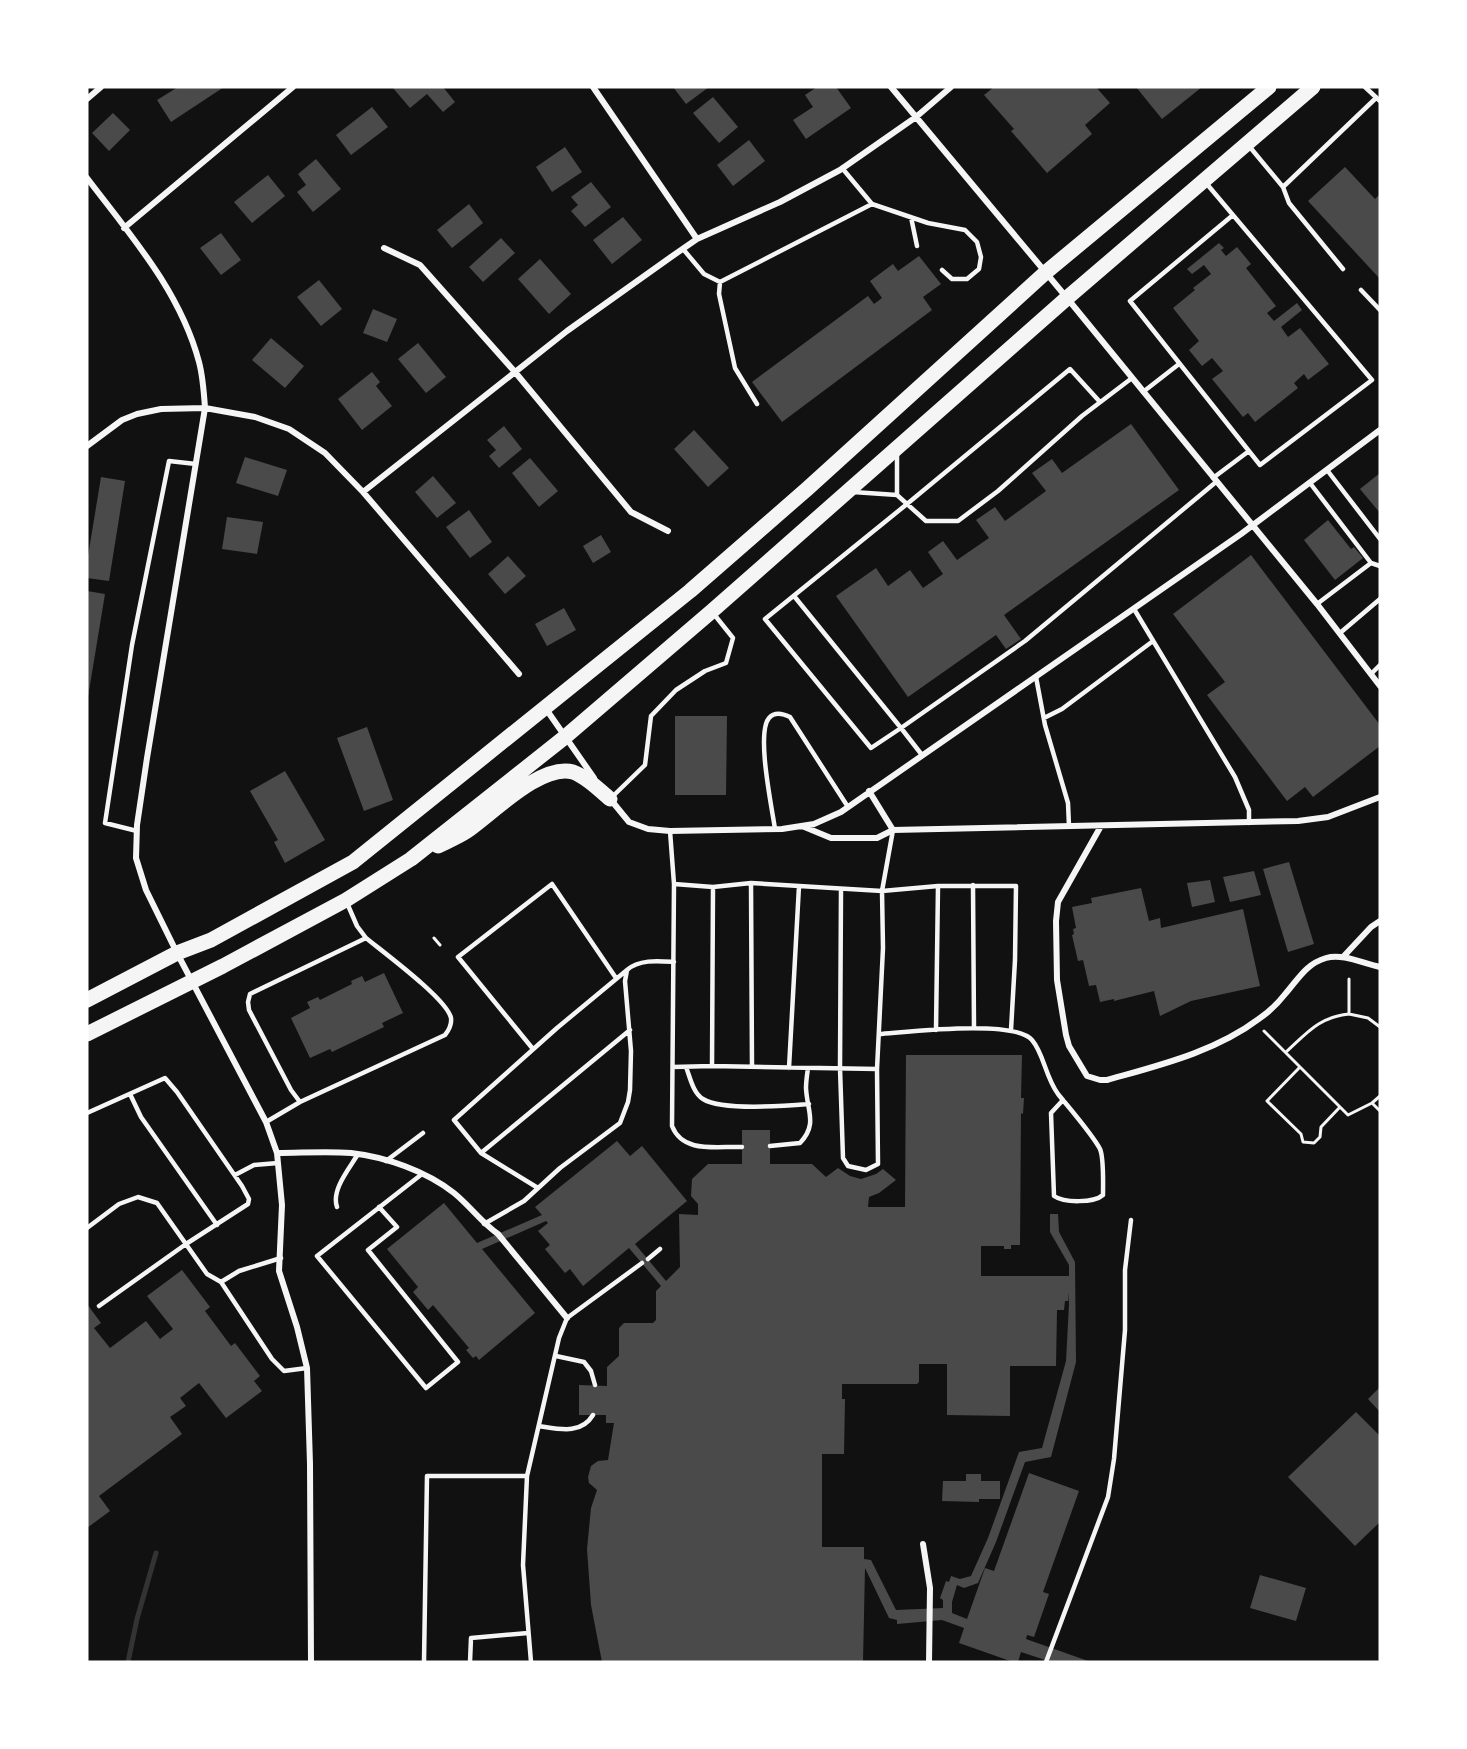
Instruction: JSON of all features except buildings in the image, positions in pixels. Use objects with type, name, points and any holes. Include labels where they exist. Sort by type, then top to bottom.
[{"type":"main road","points":[[87,1000],[177,952],[211,940],[353,862],[699,584],[1045,273],[1269,87]]},
{"type":"main road","points":[[411,859],[565,737],[712,611],[1067,298],[1313,87]]},
{"type":"main road","points":[[87,1034],[223,966],[346,900],[411,859],[466,831],[536,780],[555,771],[571,772],[584,778],[610,799]]},
{"type":"street","points":[[87,99],[101,87]]},
{"type":"street","points":[[124,228],[293,87]]},
{"type":"street","points":[[593,87],[697,239]]},
{"type":"street","points":[[891,87],[1317,604],[1380,686]]},
{"type":"street","points":[[363,492],[567,331],[697,239],[780,202],[842,168],[916,117],[951,87]]},
{"type":"street","points":[[87,178],[148,256],[187,326],[200,364],[206,408],[147,758],[137,831],[136,858],[146,890],[266,1122],[277,1153],[282,1205],[279,1271],[307,1368],[311,1662]]},
{"type":"street","points":[[384,248],[420,265],[515,372],[631,512],[668,531]]},
{"type":"street","points":[[87,446],[122,420],[161,409],[206,408],[255,417],[289,429],[325,453],[363,492],[519,674]]},
{"type":"street","points":[[546,709],[629,822],[648,829],[670,831],[776,829],[802,826],[826,819],[848,807],[1134,609],[1380,430]]},
{"type":"street","points":[[869,791],[893,830]]},
{"type":"street","points":[[802,826],[831,838],[877,838],[893,830],[1298,821],[1328,817],[1380,796]]},
{"type":"street","points":[[1101,826],[1058,902],[1056,921],[1057,980],[1066,1035],[1087,1076],[1107,1080],[1184,1059],[1221,1041],[1260,1018],[1286,994],[1304,969],[1328,957],[1344,957],[1380,967]]},
{"type":"street","points":[[1344,957],[1371,927],[1380,921]]},
{"type":"street","points":[[277,1153],[358,1155],[386,1161],[422,1174],[455,1194],[484,1224],[498,1234],[567,1318]]},
{"type":"street","points":[[922,1544],[930,1588],[929,1662]]},
{"type":"lane","points":[[1283,187],[1378,100],[1365,87]]},
{"type":"lane","points":[[1247,144],[1283,187],[1289,203],[1343,269]]},
{"type":"lane","points":[[842,168],[872,204],[928,223],[964,230],[977,242],[981,257],[979,269],[967,279],[952,279],[942,270]]},
{"type":"lane","points":[[1204,181],[1233,215],[1372,380],[1260,465],[1130,301],[1233,215]]},
{"type":"lane","points":[[720,282],[872,204]]},
{"type":"lane","points":[[911,217],[917,246]]},
{"type":"lane","points":[[684,249],[704,274],[720,282]]},
{"type":"lane","points":[[720,282],[719,294],[735,368],[757,404]]},
{"type":"lane","points":[[1361,290],[1380,310]]},
{"type":"lane","points":[[1143,392],[1179,364]]},
{"type":"lane","points":[[1100,402],[1070,369],[765,619],[871,748],[1025,641],[1249,451]]},
{"type":"lane","points":[[848,492],[897,495],[926,521],[958,521],[998,491],[1047,446],[1132,378]]},
{"type":"lane","points":[[897,448],[897,495]]},
{"type":"lane","points":[[137,831],[105,823],[132,645],[169,461],[196,464]]},
{"type":"lane","points":[[1327,470],[1380,539]]},
{"type":"lane","points":[[1310,483],[1371,563],[1380,566]]},
{"type":"lane","points":[[1317,604],[1371,563]]},
{"type":"lane","points":[[794,596],[922,755]]},
{"type":"lane","points":[[1340,633],[1380,600]]},
{"type":"lane","points":[[1134,609],[1235,777],[1249,810],[1249,823]]},
{"type":"lane","points":[[610,799],[645,765],[651,716],[676,690],[705,671],[726,663],[733,638],[712,611]]},
{"type":"lane","points":[[1044,718],[1062,709],[1153,641]]},
{"type":"lane","points":[[1371,674],[1380,665]]},
{"type":"lane","points":[[1036,677],[1044,718],[1068,803],[1069,826]]},
{"type":"lane","points":[[776,829],[764,749],[766,726],[769,718],[775,714],[790,717],[848,807]]},
{"type":"lane","points":[[841,890],[840,1068],[843,1158],[848,1166],[866,1170],[878,1164],[877,1069],[883,948],[882,891],[893,830]]},
{"type":"lane","points":[[670,831],[674,884],[672,1126],[681,1141],[689,1145],[742,1147]]},
{"type":"lane","points":[[674,884],[713,886],[751,883],[882,891],[938,886],[1016,886],[1011,1030]]},
{"type":"lane","points":[[751,883],[752,1067]]},
{"type":"lane","points":[[533,1049],[458,957],[552,884],[616,978]]},
{"type":"lane","points":[[973,885],[974,1029]]},
{"type":"lane","points":[[712,1066],[713,886]]},
{"type":"lane","points":[[789,1068],[799,886]]},
{"type":"lane","points":[[936,1030],[938,886]]},
{"type":"lane","points":[[266,1122],[300,1102],[445,1035],[450,1027],[451,1017],[439,1000],[366,938],[357,926],[346,900]]},
{"type":"lane","points":[[300,1102],[291,1090],[249,1010],[250,994],[366,938]]},
{"type":"lane","points":[[538,1188],[481,1154],[454,1120],[633,964],[674,962]]},
{"type":"lane","points":[[484,1224],[524,1201],[560,1168],[620,1123],[630,1090],[630,1030],[625,981],[627,970]]},
{"type":"lane","points":[[879,1034],[974,1029],[1011,1030],[1030,1038],[1039,1050],[1050,1082],[1101,1150],[1103,1195],[1098,1199],[1060,1201],[1054,1196],[1051,1113],[1063,1100]]},
{"type":"lane","points":[[481,1154],[630,1030]]},
{"type":"lane","points":[[673,1067],[877,1069]]},
{"type":"lane","points":[[686,1067],[692,1084],[701,1098],[717,1105],[809,1104]]},
{"type":"lane","points":[[770,1146],[800,1143],[809,1134],[811,1126],[806,1089],[808,1068]]},
{"type":"lane","points":[[87,1113],[165,1078],[235,1175],[249,1199],[248,1204],[186,1244],[99,1306]]},
{"type":"lane","points":[[129,1094],[141,1117],[217,1225]]},
{"type":"lane","points":[[386,1161],[423,1133]]},
{"type":"lane","points":[[337,1207],[335,1200],[340,1185],[358,1155]]},
{"type":"lane","points":[[235,1175],[254,1165],[278,1162]]},
{"type":"lane","points":[[379,1207],[397,1227],[368,1250],[458,1362],[426,1388],[317,1256],[379,1207],[422,1174]]},
{"type":"lane","points":[[87,1228],[118,1204],[138,1197],[157,1203],[207,1274],[221,1282],[272,1359],[284,1371],[307,1368]]},
{"type":"lane","points":[[1046,1662],[1108,1497],[1114,1459],[1124,1342],[1125,1270],[1131,1220]]},
{"type":"lane","points":[[648,1259],[660,1249]]},
{"type":"lane","points":[[221,1282],[239,1271],[281,1258]]},
{"type":"lane","points":[[531,1662],[523,1565],[528,1476],[556,1356],[567,1318],[642,1263]]},
{"type":"lane","points":[[556,1356],[584,1362],[591,1371],[595,1385]]},
{"type":"lane","points":[[539,1426],[566,1430],[582,1428],[593,1415]]},
{"type":"lane","points":[[424,1662],[426,1476],[528,1476]]},
{"type":"lane","points":[[471,1662],[471,1638],[528,1633]]},
{"type":"path","points":[[434,938],[440,945]]},
{"type":"path","points":[[1349,979],[1349,1014]]},
{"type":"path","points":[[1286,1052],[1324,1019],[1349,1014],[1368,1018],[1380,1027]]},
{"type":"path","points":[[1264,1031],[1348,1115],[1372,1103],[1380,1096]]},
{"type":"path","points":[[1300,1067],[1267,1101],[1301,1134],[1303,1142],[1314,1143],[1320,1137],[1321,1127],[1340,1107]]},
{"type":"path","points":[[1372,1103],[1380,1111]]},
{"type":"waterway","points":[[128,1662],[137,1619],[156,1553]]}]
